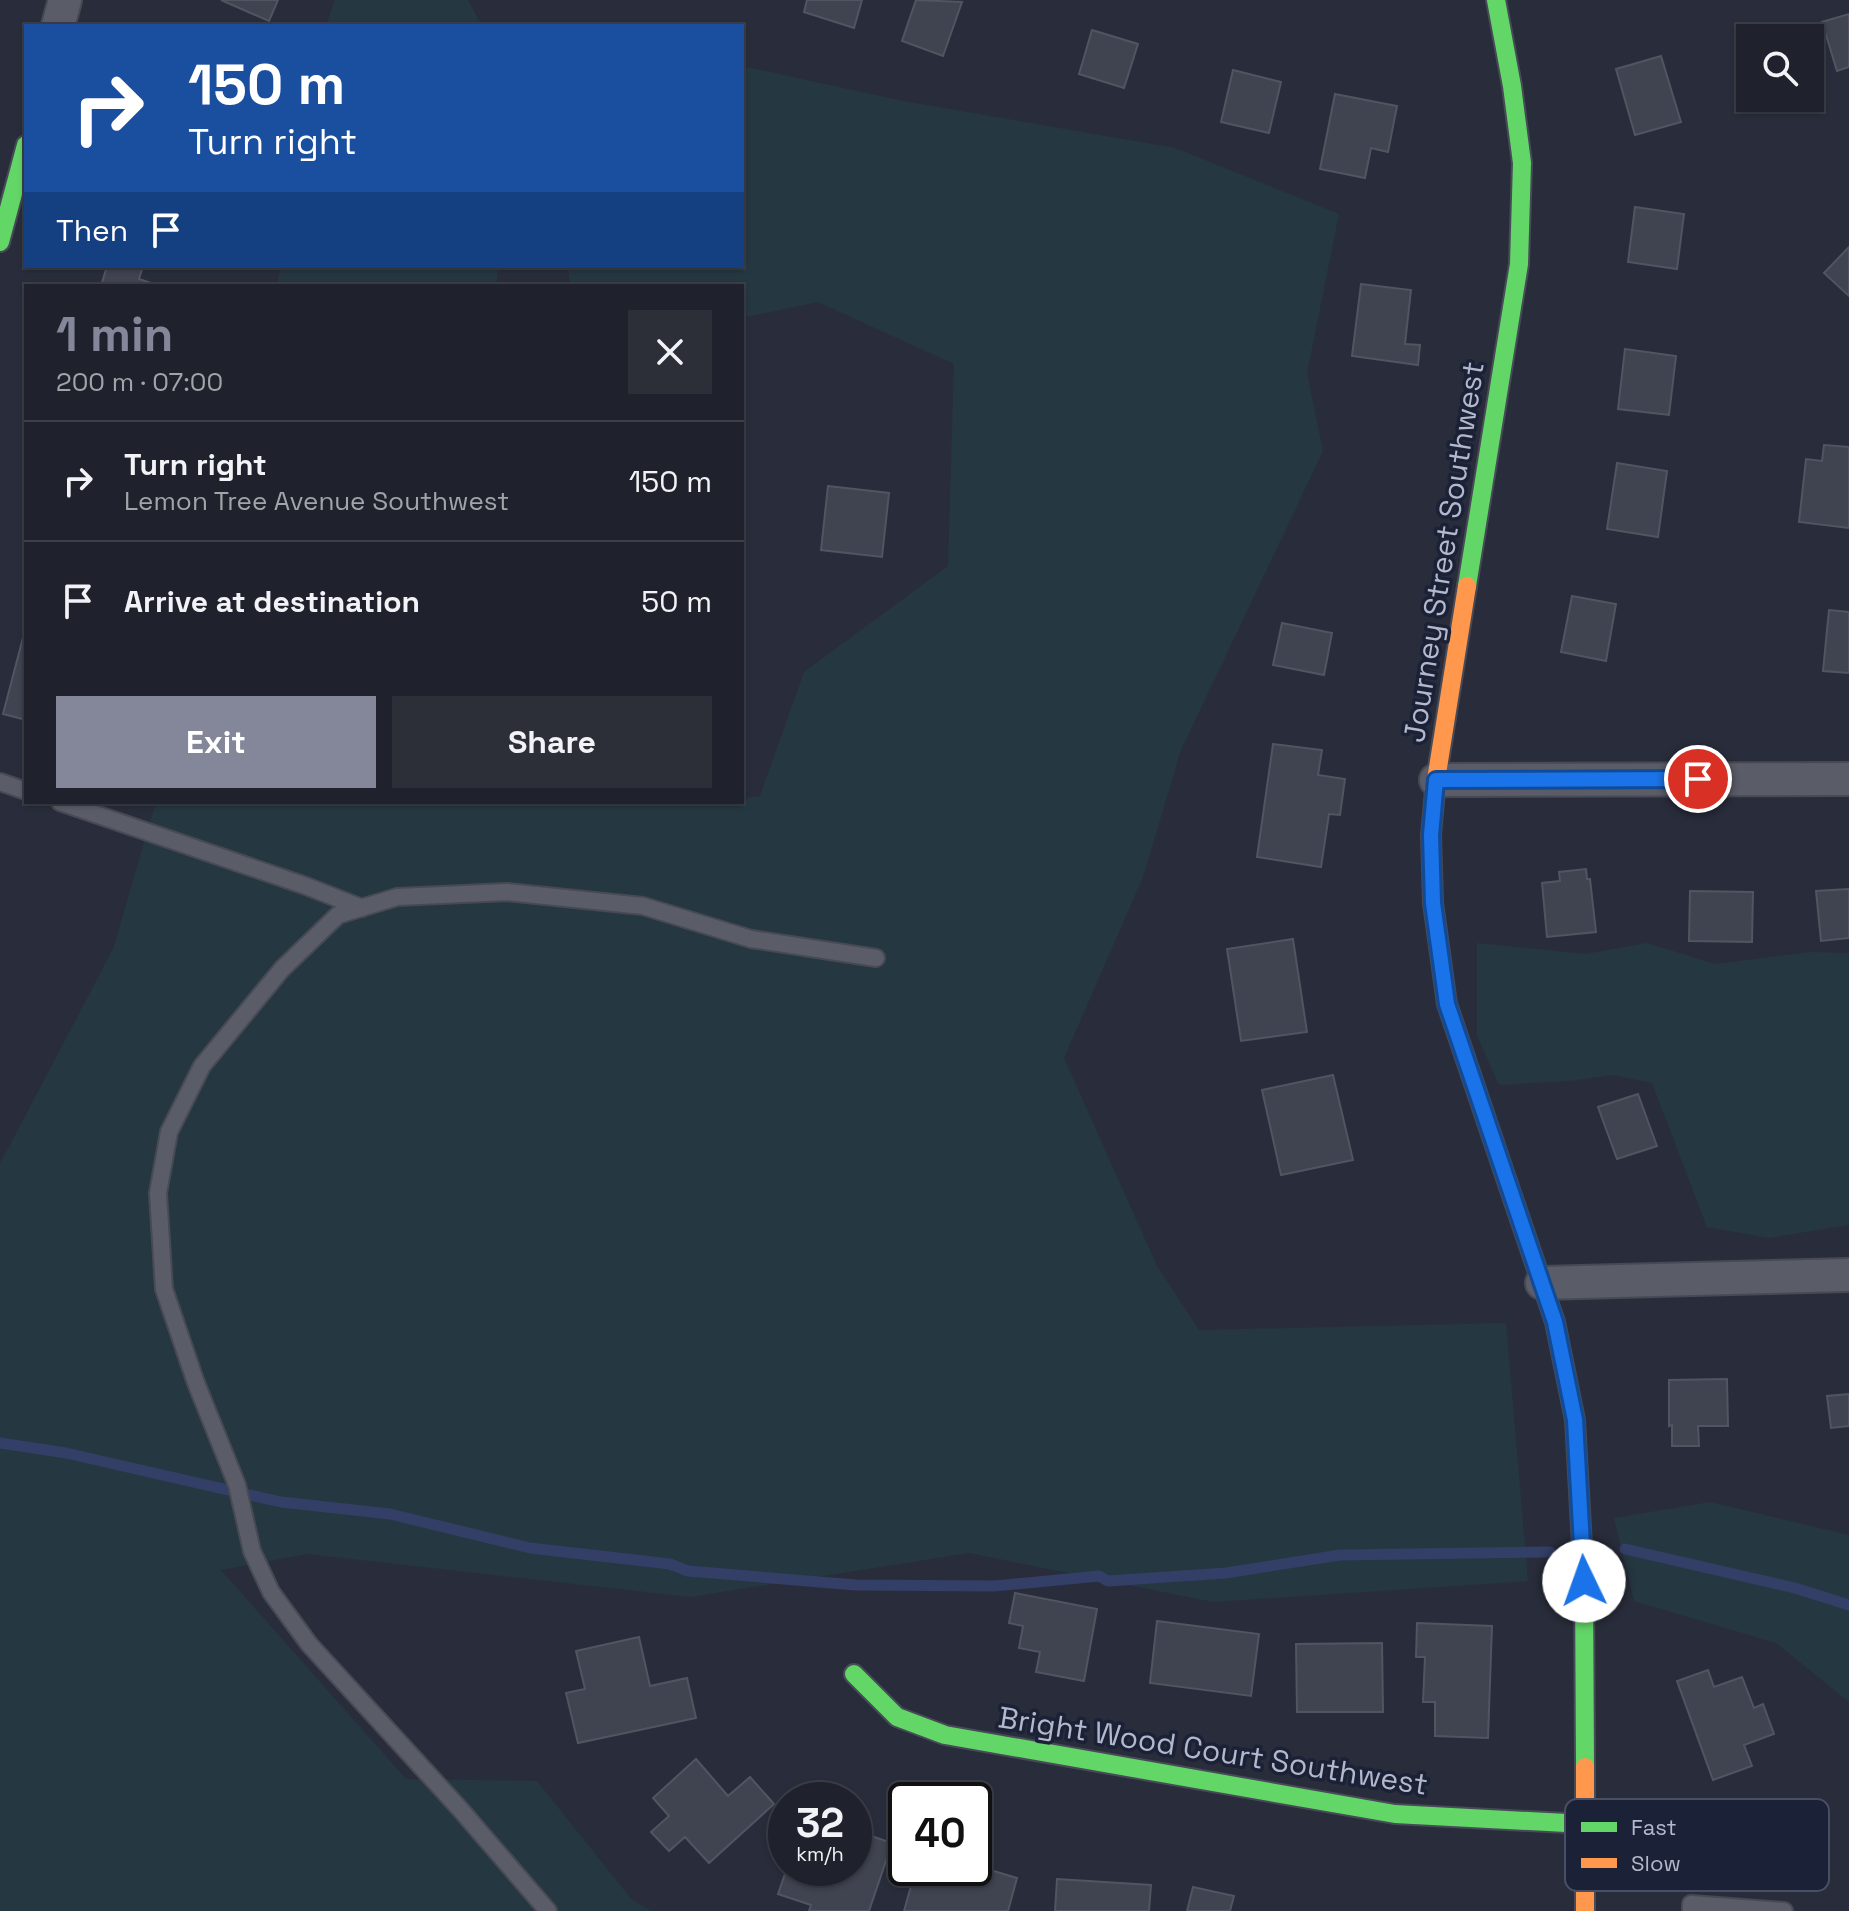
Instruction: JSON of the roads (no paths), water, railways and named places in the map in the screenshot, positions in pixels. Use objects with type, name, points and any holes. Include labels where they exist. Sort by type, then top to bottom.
[{"type":"street","points":[[59,24],[65,0]]},
{"type":"street","name":"Journey Street Southwest","points":[[1496,0],[1522,163],[1519,264],[1436,780],[1431,835],[1433,903],[1447,1004],[1555,1322],[1575,1420],[1584,1581],[1585,1799]]},
{"type":"street","points":[[0,242],[24,152]]},
{"type":"street","points":[[1436,780],[1849,779]]},
{"type":"street","points":[[1542,1283],[1849,1275]]},
{"type":"street","name":"Bright Wood Court Southwest","points":[[854,1674],[897,1717],[945,1735],[1395,1814],[1565,1823]]},
{"type":"lane","points":[[0,782],[24,790]]},
{"type":"lane","points":[[66,804],[362,908]]},
{"type":"lane","points":[[548,1911],[460,1809],[309,1644],[271,1592],[252,1551],[237,1485],[196,1383],[164,1289],[158,1193],[169,1132],[202,1066],[282,969],[338,915],[397,897],[522,894],[643,906],[751,939],[876,958]]},
{"type":"lane","points":[[1691,1911],[1691,1904],[1784,1911]]},
{"type":"waterway","points":[[0,1443],[66,1453],[281,1502],[390,1514],[530,1548],[670,1564],[688,1571],[856,1585],[994,1586],[1099,1576],[1108,1581],[1226,1573],[1340,1555],[1550,1552]]},
{"type":"waterway","points":[[1625,1549],[1795,1588],[1849,1605]]}]
